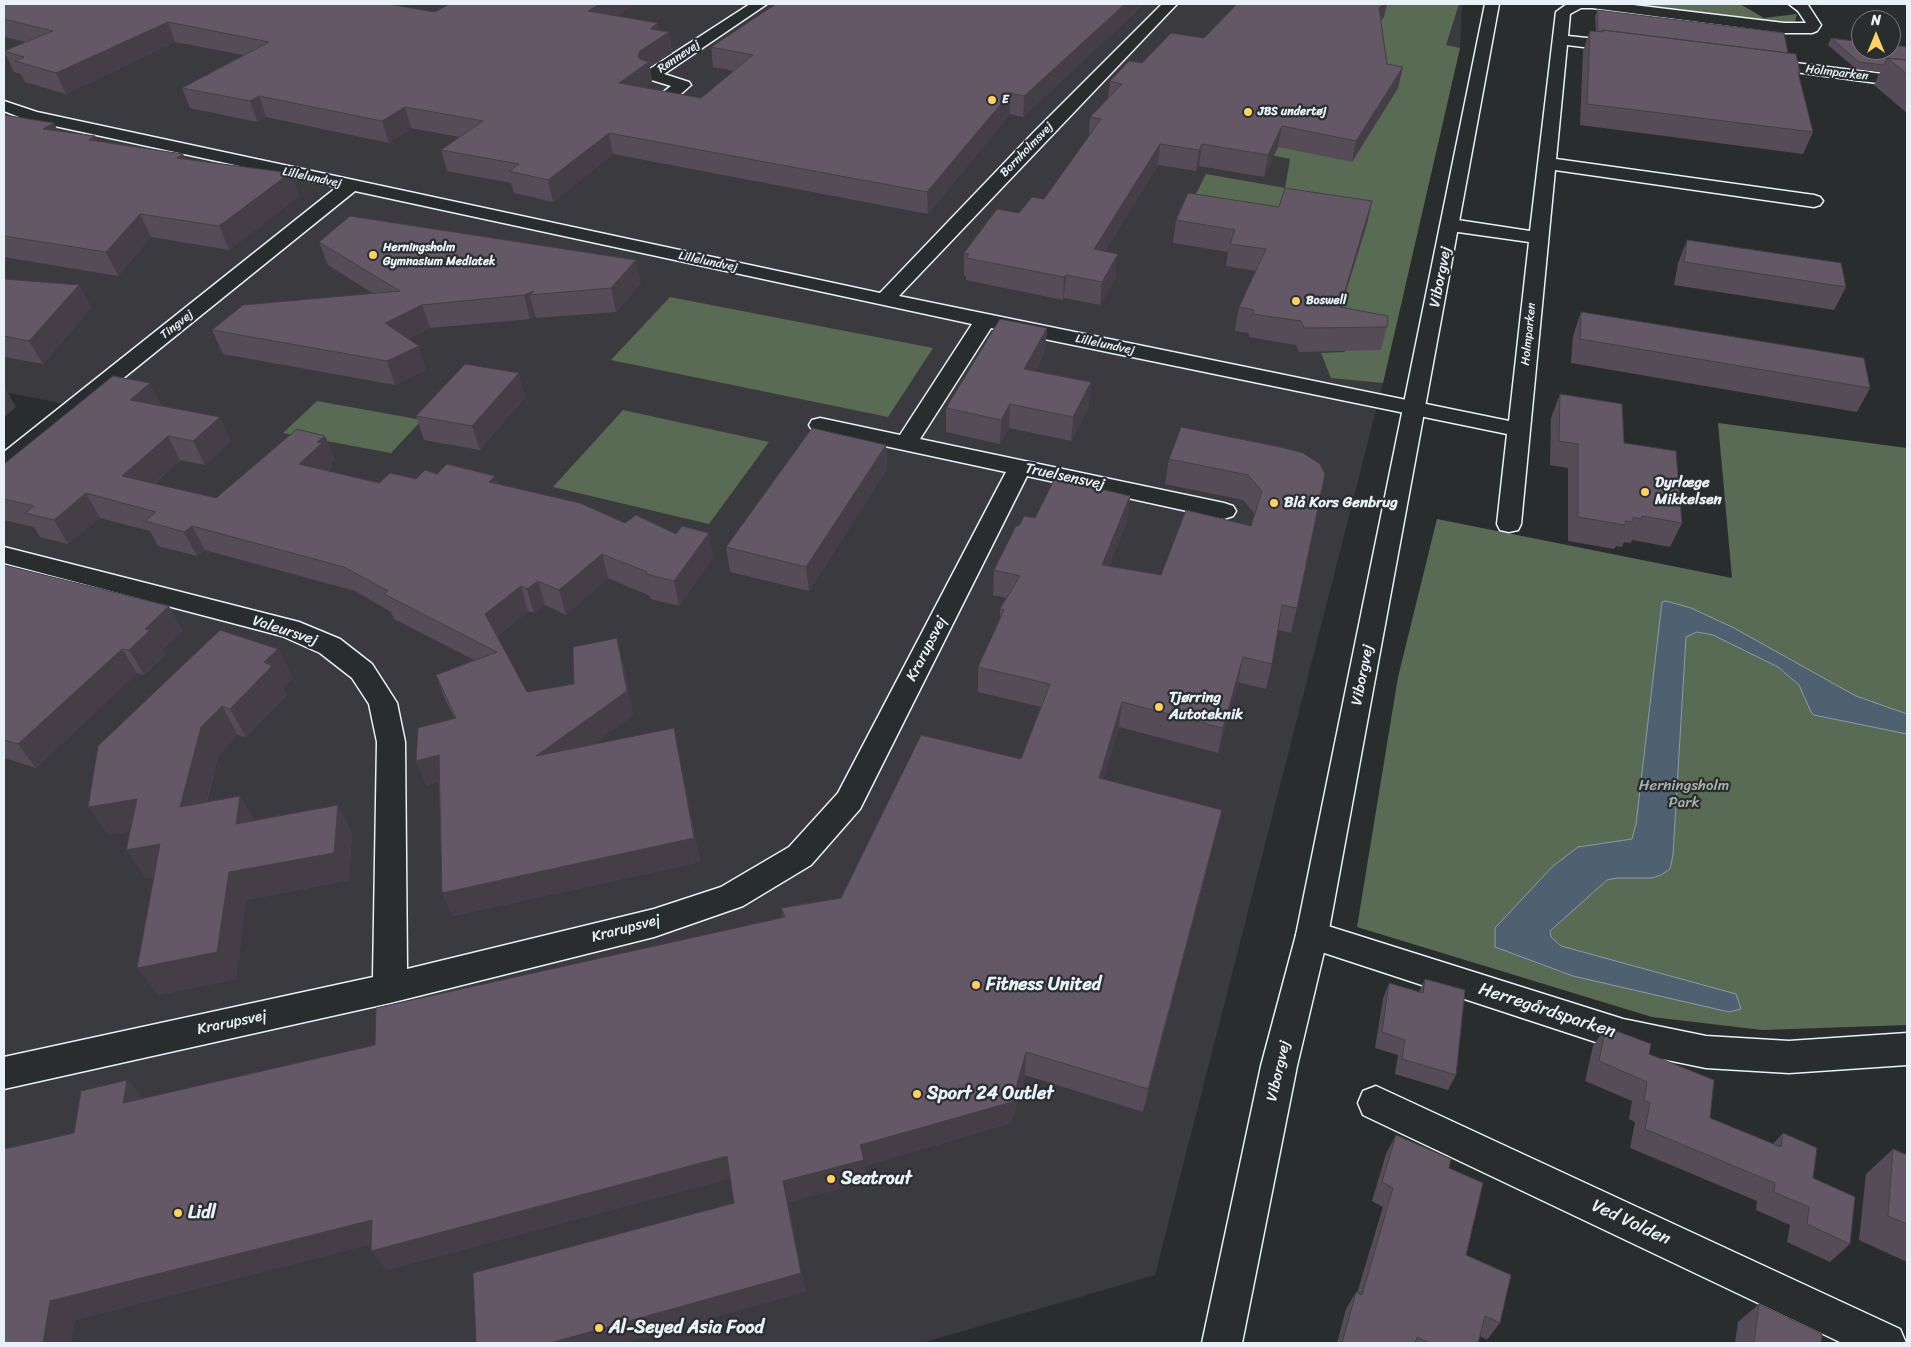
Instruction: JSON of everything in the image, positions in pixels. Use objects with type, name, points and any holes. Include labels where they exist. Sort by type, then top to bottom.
[{"type":"street","name":"Rønnevej","points":[[658,105],[682,85],[651,75],[760,4]]},
{"type":"street","name":"Bornholmsvej","points":[[885,299],[1046,130],[1170,4]]},
{"type":"street","name":"Viborgvej","points":[[1222,1343],[1280,1066],[1312,935],[1451,225],[1492,4]]},
{"type":"street","name":"Holmparken","points":[[1509,524],[1562,12],[1578,4],[1784,28],[1812,28],[1814,25],[1804,8],[1796,4]]},
{"type":"street","points":[[1559,39],[1640,49]]},
{"type":"street","name":"Holmparken","points":[[1746,62],[1907,82]]},
{"type":"street","name":"Lillelundvej","points":[[4,106],[33,116],[350,186],[985,321],[1415,408]]},
{"type":"street","points":[[1546,163],[1814,201]]},
{"type":"street","name":"Tingvej","points":[[4,463],[350,186]]},
{"type":"street","points":[[1451,225],[1539,238]]},
{"type":"street","points":[[906,444],[985,321]]},
{"type":"street","points":[[1415,408],[1519,430]]},
{"type":"street","name":"Truelsensvej","points":[[820,425],[1224,511]]},
{"type":"street","name":"Krarupsvej","points":[[4,1073],[390,988],[654,923],[732,897],[800,856],[849,801],[1020,468]]},
{"type":"street","name":"Valeursvej","points":[[4,554],[290,629],[330,646],[362,671],[383,703],[391,742],[390,988]]},
{"type":"street","name":"Herregårdsparken","points":[[1312,935],[1623,1035],[1706,1052],[1789,1057],[1907,1049]]},
{"type":"street","name":"Ved Volden","points":[[1376,1103],[1886,1343]]},
{"type":"shaded area","points":[[4,4],[1462,4],[1460,48],[1383,383],[1155,1275],[922,1343],[4,1343],[4,471],[81,407],[4,392]]},
{"type":"green space","points":[[1376,4],[1459,4],[1446,45],[1460,48],[1383,383],[1331,378],[1321,353],[1345,352],[1344,346],[1347,332],[1185,216],[1206,174],[1285,188],[1290,159],[1192,139],[1349,79]]},
{"type":"green space","points":[[1609,4],[1740,4],[1764,18],[1797,14],[1795,21],[1787,24]]},
{"type":"green space","points":[[670,297],[933,348],[888,417],[611,360]]},
{"type":"green space","points":[[317,401],[422,420],[391,453],[283,433]]},
{"type":"green space","points":[[623,410],[769,442],[709,524],[553,487]]},
{"type":"green space","name":"Herningsholm Park","points":[[1718,423],[1907,448],[1907,1025],[1762,1030],[1652,1017],[1357,927],[1398,677],[1437,519],[1732,578]]},
{"type":"water","points":[[1666,601],[1691,608],[1734,628],[1856,696],[1907,714],[1907,734],[1814,715],[1799,685],[1778,667],[1713,635],[1697,632],[1686,637],[1673,855],[1670,869],[1652,878],[1617,878],[1607,880],[1550,931],[1551,937],[1561,946],[1736,994],[1741,1009],[1729,1012],[1573,976],[1495,947],[1495,928],[1553,866],[1578,847],[1632,839],[1636,824],[1662,602]]},
{"type":"building","points":[[4,4],[388,4],[435,12],[449,4],[600,4],[588,11],[658,23],[650,29],[669,32],[640,51],[638,56],[640,59],[649,62],[619,83],[701,98],[753,55],[711,47],[776,4],[1125,4],[1024,96],[1010,93],[927,192],[609,133],[548,180],[509,171],[519,164],[441,150],[483,121],[405,107],[382,121],[259,96],[250,101],[182,88],[269,42],[168,22],[56,73],[15,61],[24,57],[4,51],[53,31],[4,19]]},
{"type":"building","points":[[1237,4],[1383,4],[1379,8],[1387,64],[1403,67],[1356,141],[1282,126],[1268,155],[1202,144],[1199,150],[1160,144],[1094,249],[1118,254],[1102,282],[1066,275],[1064,277],[966,258],[969,254],[964,253],[997,209],[1019,213],[1032,197],[1044,199],[1101,119],[1090,117],[1122,84],[1110,81],[1129,61],[1142,63],[1171,33],[1204,38]]},
{"type":"building","points":[[1597,10],[1784,33],[1788,53],[1603,30],[1598,31]]},
{"type":"building","points":[[1603,30],[1796,54],[1800,73],[1798,73],[1813,132],[1587,104],[1590,31],[1603,32]]},
{"type":"building","points":[[1831,38],[1851,41],[1851,55]]},
{"type":"building","points":[[1901,46],[1907,47],[1907,60],[1901,59]]},
{"type":"building","points":[[1857,60],[1886,60],[1884,65],[1859,62]]},
{"type":"building","points":[[1890,60],[1907,60],[1907,74]]},
{"type":"building","points":[[4,115],[54,123],[43,129],[95,136],[89,140],[183,154],[177,158],[290,173],[219,226],[140,214],[106,252],[4,236]]},
{"type":"building","name":"Boswell","points":[[1285,188],[1372,201],[1340,307],[1388,316],[1387,327],[1304,328],[1301,321],[1253,314],[1254,310],[1239,307],[1266,249],[1230,244],[1235,230],[1176,220],[1188,193],[1279,207]]},
{"type":"building","points":[[350,216],[636,260],[611,288],[530,295],[534,291],[524,295],[422,305],[385,323],[419,346],[387,361],[212,330],[243,305],[400,291],[319,242]]},
{"type":"building","points":[[1687,240],[1841,263],[1846,287],[1684,262]]},
{"type":"building","points":[[4,279],[79,285],[29,341],[4,336]]},
{"type":"building","points":[[1581,312],[1864,358],[1870,388],[1580,339]]},
{"type":"building","points":[[1000,319],[1047,328],[1024,369],[1091,382],[1073,417],[1010,404],[1001,420],[946,408]]},
{"type":"building","points":[[465,364],[519,373],[472,426],[416,416]]},
{"type":"building","points":[[113,376],[150,383],[130,400],[220,417],[193,441],[168,436],[122,476],[216,498],[297,429],[325,436],[317,442],[322,443],[299,464],[379,483],[390,473],[416,479],[425,470],[437,474],[447,464],[495,476],[489,482],[580,503],[625,523],[636,515],[676,534],[682,526],[709,533],[674,581],[646,574],[647,572],[602,554],[559,590],[538,581],[527,589],[521,586],[485,614],[527,692],[574,684],[573,647],[617,638],[627,691],[536,756],[674,728],[694,838],[442,893],[439,755],[416,761],[418,728],[456,718],[436,675],[497,652],[384,594],[388,591],[344,567],[192,526],[184,532],[145,521],[156,512],[86,493],[54,520],[25,513],[34,506],[4,499],[4,464]]},
{"type":"building","points":[[1560,394],[1622,404],[1624,443],[1676,451],[1682,523],[1642,516],[1642,519],[1633,517],[1633,522],[1625,521],[1625,525],[1578,517],[1578,444],[1559,441]]},
{"type":"building","points":[[1181,427],[1303,453],[1320,464],[1325,474],[1297,608],[1282,605],[1272,664],[1243,657],[1223,728],[1122,702],[1099,778],[1222,810],[1148,1089],[1026,1052],[1012,1102],[860,1145],[864,1160],[783,1181],[801,1273],[550,1343],[476,1343],[473,1273],[734,1203],[727,1156],[371,1251],[372,1220],[50,1301],[43,1343],[4,1343],[4,1149],[74,1133],[81,1091],[127,1080],[123,1103],[375,1045],[376,1008],[785,917],[781,908],[841,898],[921,735],[1021,759],[1050,684],[978,667],[1004,610],[1000,609],[1020,576],[994,570],[1016,526],[1019,526],[1024,516],[1035,518],[1055,478],[1130,496],[1102,565],[1161,575],[1186,510],[1251,526],[1262,491],[1248,475],[1169,459]]},
{"type":"building","points":[[812,428],[886,445],[806,567],[726,547]]},
{"type":"building","points":[[4,565],[169,606],[145,629],[150,630],[129,650],[122,649],[18,744],[4,740]]},
{"type":"building","points":[[220,630],[278,649],[264,662],[272,666],[230,709],[222,706],[201,727],[180,807],[240,796],[236,824],[338,805],[334,853],[229,872],[217,952],[137,968],[160,844],[126,850],[137,799],[88,807],[98,746]]},
{"type":"building","points":[[1425,979],[1465,990],[1456,1075],[1402,1059],[1405,1040],[1382,1032],[1389,983],[1423,993]]},
{"type":"building","points":[[1606,1027],[1651,1044],[1649,1054],[1714,1080],[1710,1118],[1781,1147],[1783,1133],[1817,1148],[1813,1178],[1855,1197],[1850,1244],[1807,1224],[1809,1207],[1774,1192],[1775,1183],[1645,1129],[1650,1103],[1644,1100],[1647,1082],[1599,1061]]},
{"type":"building","points":[[1396,1135],[1451,1159],[1449,1168],[1483,1183],[1466,1255],[1511,1275],[1500,1323],[1485,1316],[1478,1343],[1429,1343],[1417,1337],[1415,1343],[1342,1343],[1356,1292],[1362,1295],[1393,1188],[1382,1182]]},
{"type":"building","points":[[1893,1149],[1907,1155],[1907,1224],[1888,1216]]},
{"type":"building","points":[[1759,1304],[1822,1334],[1821,1343],[1754,1343]]},
{"type":"place","name":"E","points":[[992,100]]},
{"type":"place","name":"JBS undertøj","points":[[1248,112]]},
{"type":"place","name":"Herningsholm Gymnasium Mediatek","points":[[373,255]]},
{"type":"place","name":"Boswell","points":[[1296,301]]},
{"type":"place","name":"Dyrlæge Mikkelsen","points":[[1645,492]]},
{"type":"place","name":"Blå Kors Genbrug","points":[[1274,503]]},
{"type":"place","name":"Tjørring Autoteknik","points":[[1159,707]]},
{"type":"place","name":"Fitness United","points":[[976,985]]},
{"type":"place","name":"Sport 24 Outlet","points":[[917,1094]]},
{"type":"place","name":"Seatrout","points":[[831,1179]]},
{"type":"place","name":"Lidl","points":[[178,1213]]},
{"type":"place","name":"Al-Seyed Asia Food","points":[[599,1328]]}]
